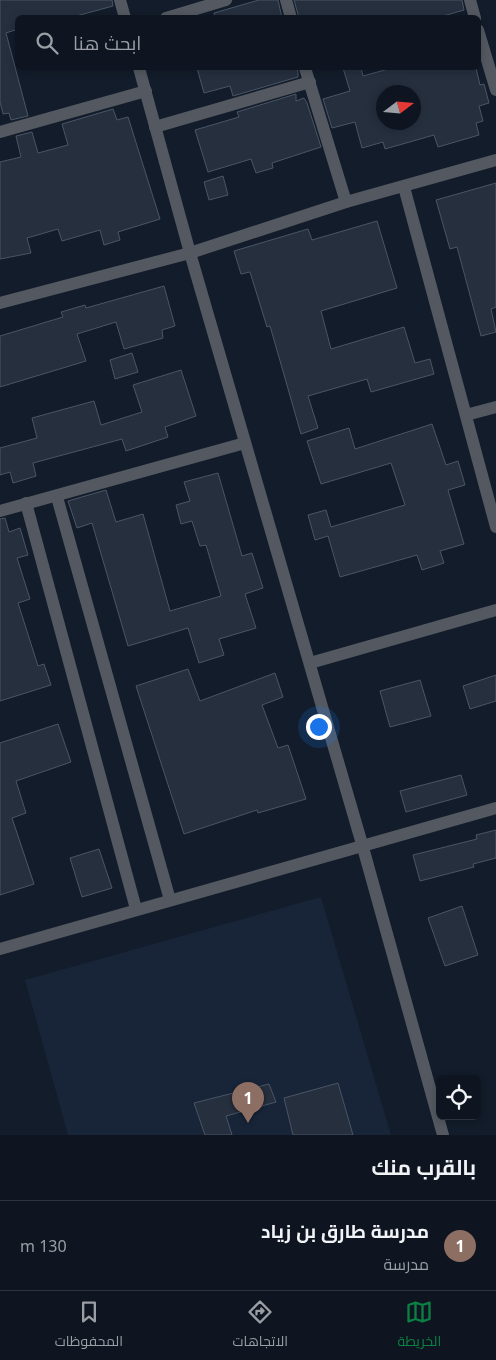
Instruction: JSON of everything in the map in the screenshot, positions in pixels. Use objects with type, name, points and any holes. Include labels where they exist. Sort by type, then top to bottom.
[{"type":"street","points":[[120,0],[124,15]]},
{"type":"street","points":[[176,15],[226,0]]},
{"type":"street","points":[[286,0],[290,15]]},
{"type":"street","points":[[470,0],[474,15]]},
{"type":"street","points":[[481,40],[496,90]]},
{"type":"street","points":[[140,70],[190,253],[362,844],[443,1135]]},
{"type":"street","points":[[307,70],[346,202]]},
{"type":"street","points":[[155,127],[310,82]]},
{"type":"street","points":[[0,132],[146,91]]},
{"type":"street","points":[[0,303],[190,253],[346,202],[404,188],[496,160]]},
{"type":"street","points":[[404,188],[496,527]]},
{"type":"street","points":[[466,415],[496,407]]},
{"type":"street","points":[[0,512],[26,503],[57,497],[245,443]]},
{"type":"street","points":[[57,497],[170,900]]},
{"type":"street","points":[[26,503],[136,909]]},
{"type":"street","points":[[310,662],[496,610]]},
{"type":"street","points":[[0,949],[362,844],[496,808]]},
{"type":"shaded area","points":[[321,897],[391,1135],[68,1135],[25,980]]},
{"type":"building","points":[[0,0],[112,0],[113,6],[80,15],[15,15],[15,30],[6,33],[28,116],[11,120],[9,113],[3,114],[0,102]]},
{"type":"building","points":[[259,0],[278,0],[281,15],[214,15],[214,13]]},
{"type":"building","points":[[294,0],[462,0],[464,10],[446,15],[298,15]]},
{"type":"building","points":[[198,70],[297,70],[298,77],[233,96],[230,86],[204,93]]},
{"type":"building","points":[[344,70],[362,70],[363,76],[385,70],[476,70],[480,85],[484,84],[489,103],[479,106],[483,121],[476,123],[479,135],[438,147],[434,135],[385,149],[383,142],[362,148],[355,122],[332,128],[323,99],[350,91]]},
{"type":"building","points":[[296,94],[296,101],[304,98],[307,103],[321,147],[272,163],[273,168],[256,173],[251,159],[208,172],[195,130],[239,117],[237,112]]},
{"type":"building","points":[[113,109],[117,120],[128,117],[160,219],[118,232],[120,240],[104,245],[100,230],[62,241],[58,229],[27,238],[31,253],[0,259],[0,162],[21,157],[16,136],[32,132],[38,153],[68,145],[62,124]]},
{"type":"building","points":[[223,176],[228,195],[209,200],[204,182]]},
{"type":"building","points":[[496,183],[496,307],[491,309],[496,332],[481,336],[457,247],[450,249],[436,200]]},
{"type":"building","points":[[377,221],[397,288],[321,311],[331,349],[404,327],[415,363],[430,359],[434,374],[371,392],[367,379],[308,396],[318,428],[301,434],[270,326],[267,327],[250,272],[241,274],[234,251],[308,229],[312,240]]},
{"type":"building","points":[[164,286],[175,326],[162,330],[163,338],[124,349],[116,322],[77,334],[86,361],[0,387],[0,336],[63,317],[61,312],[85,305],[86,308]]},
{"type":"building","points":[[132,353],[138,372],[115,379],[110,360]]},
{"type":"building","points":[[181,370],[196,416],[165,427],[168,437],[126,451],[122,439],[33,463],[36,476],[13,483],[10,472],[0,475],[0,448],[37,438],[32,418],[94,401],[101,425],[142,412],[133,385]]},
{"type":"building","points":[[432,424],[446,465],[458,461],[465,485],[448,490],[464,544],[440,551],[444,563],[422,570],[417,555],[340,577],[328,536],[315,540],[308,515],[326,510],[331,527],[405,505],[391,463],[321,484],[307,441],[349,428],[355,449]]},
{"type":"building","points":[[218,473],[242,556],[252,553],[263,588],[245,594],[256,628],[219,639],[224,655],[199,663],[188,628],[128,646],[92,523],[77,528],[68,501],[106,490],[116,522],[143,514],[170,611],[221,596],[206,545],[200,546],[192,521],[181,524],[176,505],[190,501],[184,482]]},
{"type":"building","points":[[5,518],[9,532],[20,528],[28,555],[17,558],[30,599],[18,603],[38,666],[44,664],[51,685],[0,701],[0,519]]},
{"type":"building","points":[[188,669],[200,701],[275,673],[283,697],[262,705],[278,748],[288,745],[306,799],[258,813],[257,810],[184,834],[136,686]]},
{"type":"building","points":[[496,675],[496,701],[470,709],[463,686]]},
{"type":"building","points":[[420,680],[431,716],[390,727],[380,691]]},
{"type":"building","points":[[58,724],[71,762],[16,781],[26,813],[12,818],[34,884],[0,895],[0,743]]},
{"type":"building","points":[[461,775],[467,795],[406,812],[400,791]]},
{"type":"building","points":[[496,830],[496,858],[473,864],[474,867],[420,881],[413,855],[477,839],[476,835]]},
{"type":"building","points":[[99,849],[112,888],[82,897],[70,858]]},
{"type":"building","points":[[462,906],[478,955],[445,966],[428,918]]},
{"type":"building","points":[[338,1083],[353,1135],[293,1135],[284,1098]]},
{"type":"building","points":[[269,1084],[276,1102],[226,1116],[232,1135],[205,1135],[194,1103]]},
{"type":"place","name":"مدرسة طارق بن زياد","points":[[248,1123]]}]
